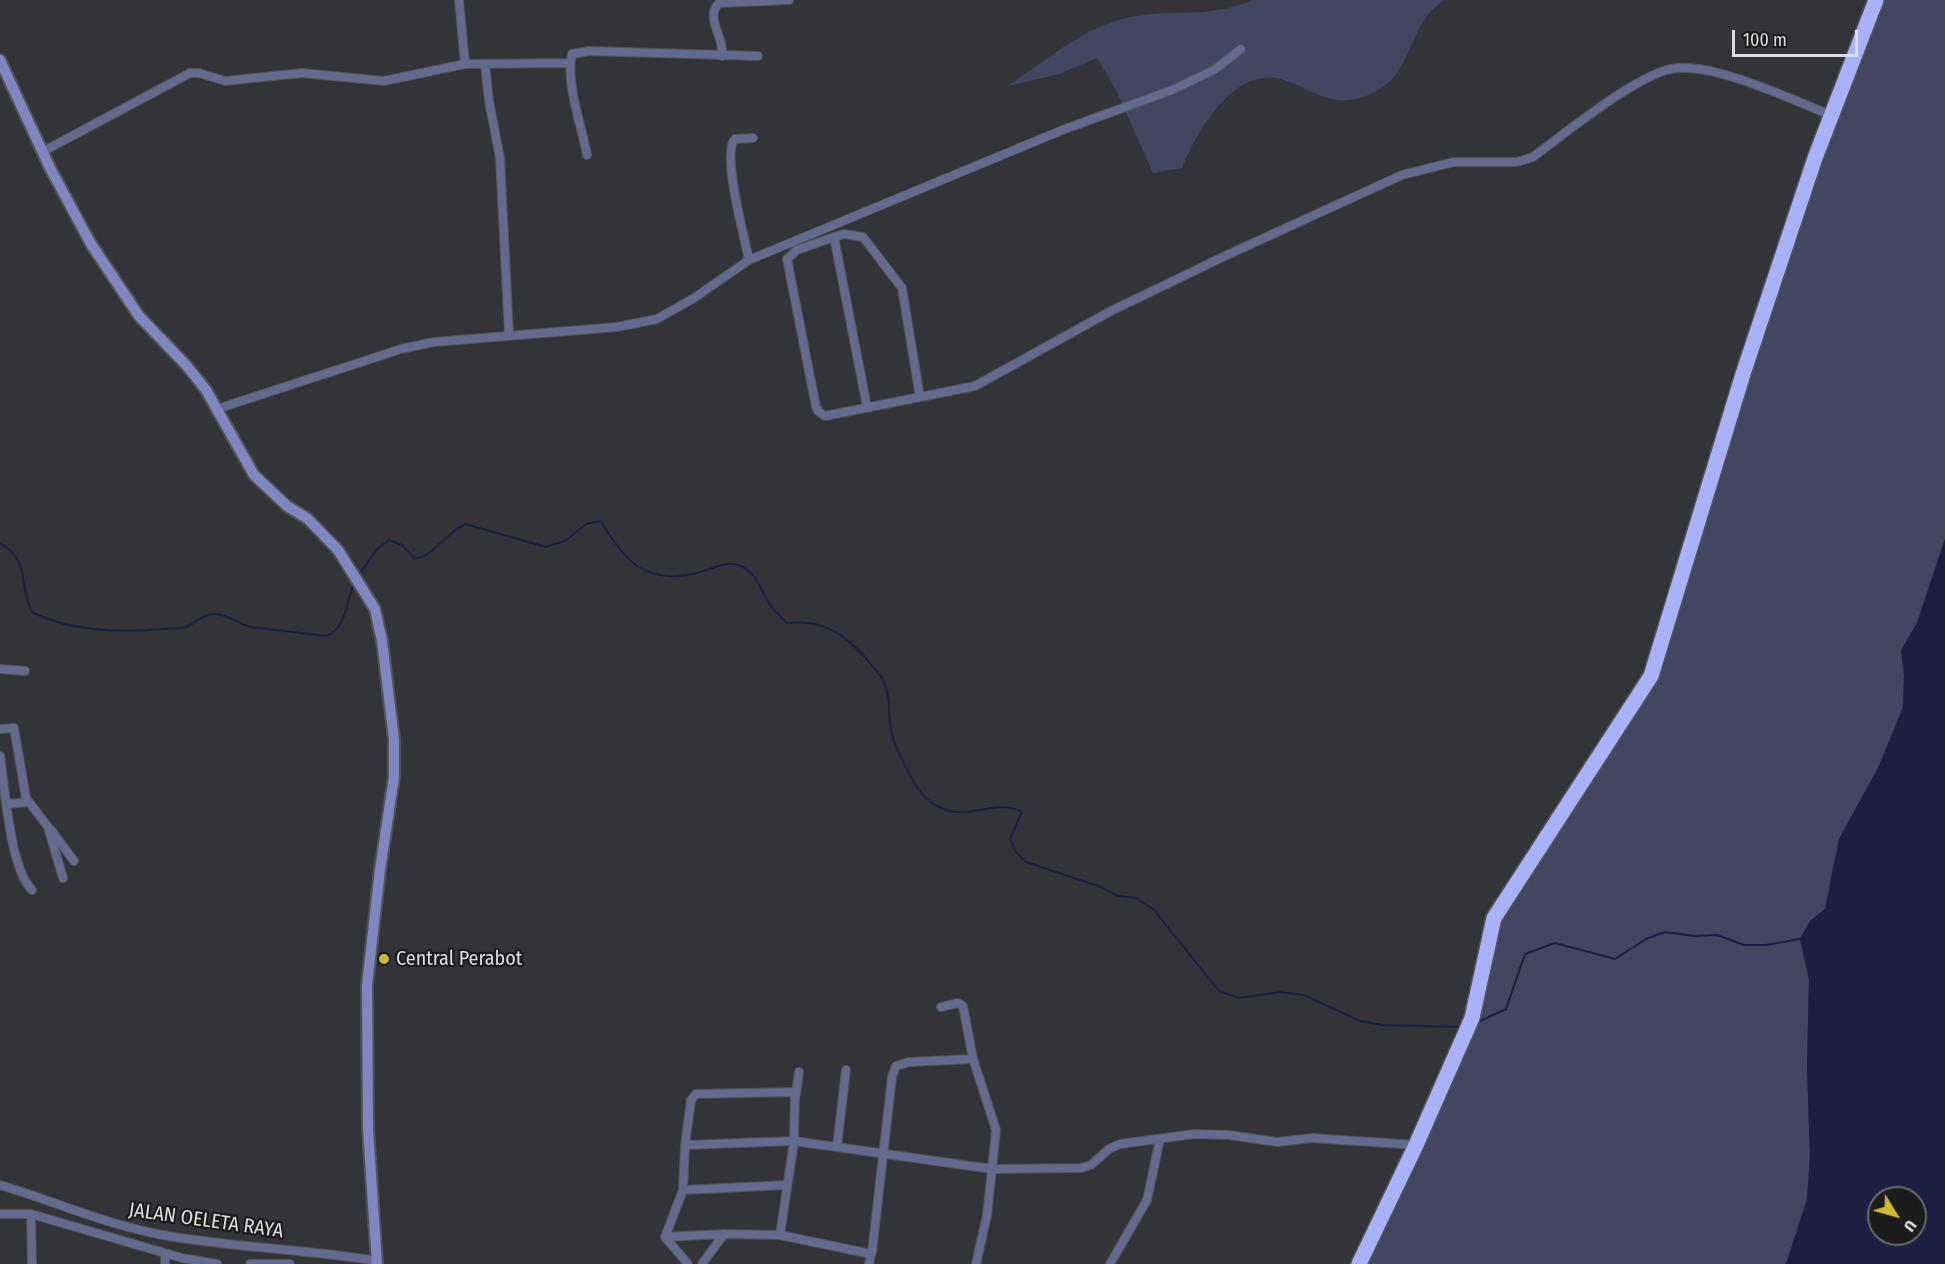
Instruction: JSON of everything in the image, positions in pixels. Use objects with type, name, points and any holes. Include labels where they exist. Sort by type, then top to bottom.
[{"type":"highway","points":[[1359,1264],[1470,1025],[1497,913],[1651,676],[1743,374],[1831,115],[1876,0]]},
{"type":"street","points":[[459,0],[465,64]]},
{"type":"street","points":[[722,56],[723,48],[713,21],[716,6],[719,3],[789,0]]},
{"type":"street","points":[[217,409],[401,350],[434,342],[617,327],[657,319],[694,298],[749,261],[1065,129],[1172,90],[1214,70],[1241,49]]},
{"type":"street","points":[[587,156],[570,63],[572,54],[577,51],[758,56]]},
{"type":"street","points":[[0,60],[42,152],[91,244],[139,316],[187,366],[217,409],[254,475],[287,506],[308,519],[338,550],[375,609],[381,633],[394,739],[394,777],[380,870],[367,985],[368,1129],[377,1263]]},
{"type":"street","points":[[42,152],[190,73],[199,73],[225,81],[302,73],[384,81],[465,64],[570,63]]},
{"type":"street","points":[[485,64],[489,101],[500,158],[509,335]]},
{"type":"street","points":[[920,397],[902,288],[863,237],[844,234],[797,250],[787,259],[818,411],[825,416],[962,390],[986,381],[1111,312],[1384,181],[1454,162],[1517,162],[1533,157],[1616,97],[1663,72],[1676,68],[1725,76],[1831,115]]},
{"type":"street","points":[[749,261],[733,184],[730,151],[735,139],[753,138]]},
{"type":"street","points":[[834,237],[867,407]]},
{"type":"street","points":[[0,669],[25,671]]},
{"type":"street","points":[[0,729],[14,728],[26,798],[74,861]]},
{"type":"street","points":[[0,756],[22,881],[32,890]]},
{"type":"street","points":[[7,804],[29,802]]},
{"type":"street","points":[[48,827],[63,878]]},
{"type":"street","points":[[941,1007],[958,1003],[963,1006],[973,1059],[996,1130],[987,1215],[976,1264]]},
{"type":"street","points":[[870,1264],[892,1077],[896,1066],[909,1062],[973,1059]]},
{"type":"street","points":[[837,1146],[846,1070]]},
{"type":"street","points":[[780,1235],[794,1141],[798,1072]]},
{"type":"street","points":[[665,1238],[683,1190],[691,1100],[696,1094],[792,1090],[796,1094]]},
{"type":"street","points":[[686,1145],[794,1141],[992,1169],[1081,1168],[1091,1165],[1104,1152],[1120,1143],[1211,1133],[1277,1142],[1312,1138],[1416,1145]]},
{"type":"street","points":[[1110,1264],[1147,1200],[1160,1139]]},
{"type":"street","name":"JALAN OELETA RAYA","points":[[0,1185],[111,1223],[164,1235],[228,1245],[317,1251],[377,1263]]},
{"type":"street","points":[[683,1190],[787,1185]]},
{"type":"street","points":[[0,1214],[31,1214],[165,1253],[217,1264]]},
{"type":"street","points":[[31,1214],[32,1264]]},
{"type":"street","points":[[665,1238],[724,1234],[780,1235],[871,1254]]},
{"type":"street","points":[[702,1264],[724,1234]]},
{"type":"street","points":[[665,1238],[688,1264]]},
{"type":"street","points":[[165,1253],[165,1264]]},
{"type":"street","points":[[250,1264],[290,1264]]},
{"type":"shaded area","points":[[1253,0],[1445,0],[1433,9],[1424,21],[1397,73],[1375,92],[1361,98],[1338,100],[1284,80],[1266,78],[1250,82],[1234,91],[1220,104],[1197,136],[1182,168],[1153,173],[1116,90],[1097,58],[1059,74],[1008,86],[1085,34],[1119,20],[1150,14],[1225,9]]},
{"type":"shaded area","points":[[1880,0],[1945,0],[1945,539],[1917,623],[1901,650],[1904,675],[1903,707],[1879,766],[1839,839],[1825,909],[1810,921],[1800,939],[1809,979],[1807,1067],[1810,1157],[1807,1199],[1786,1264],[1362,1264],[1409,1172],[1484,1006],[1497,926],[1649,691],[1716,474],[1818,165]]},
{"type":"shaded area","points":[[1945,539],[1945,1264],[1786,1264],[1807,1199],[1810,1157],[1807,1067],[1809,979],[1800,939],[1810,921],[1825,909],[1839,839],[1879,766],[1903,707],[1904,675],[1901,650],[1917,623]]},
{"type":"waterway","points":[[359,575],[377,549],[389,540],[402,545],[415,559],[435,549],[465,524],[546,547],[565,541],[586,524],[601,521],[620,550],[630,560],[653,574],[683,576],[725,564],[741,566],[747,569],[759,584],[771,606],[787,623],[812,623],[833,630],[860,652],[880,676],[888,694],[893,739],[906,768],[923,795],[936,806],[949,811],[962,812],[998,807],[1022,812],[1010,839],[1016,852],[1026,862],[1101,887],[1118,896],[1137,898],[1154,910],[1219,991],[1239,998],[1280,992],[1304,995],[1360,1021],[1383,1025],[1461,1027]]},
{"type":"waterway","points":[[0,543],[10,550],[20,565],[25,592],[32,612],[63,624],[97,630],[183,628],[204,616],[217,614],[251,627],[326,636],[333,632],[342,620],[355,582]]},
{"type":"waterway","points":[[1478,1022],[1506,1009],[1525,954],[1555,943],[1615,959],[1646,939],[1665,932],[1695,936],[1717,935],[1744,945],[1766,945],[1800,939]]},
{"type":"place","name":"Central Perabot","points":[[384,959]]}]
